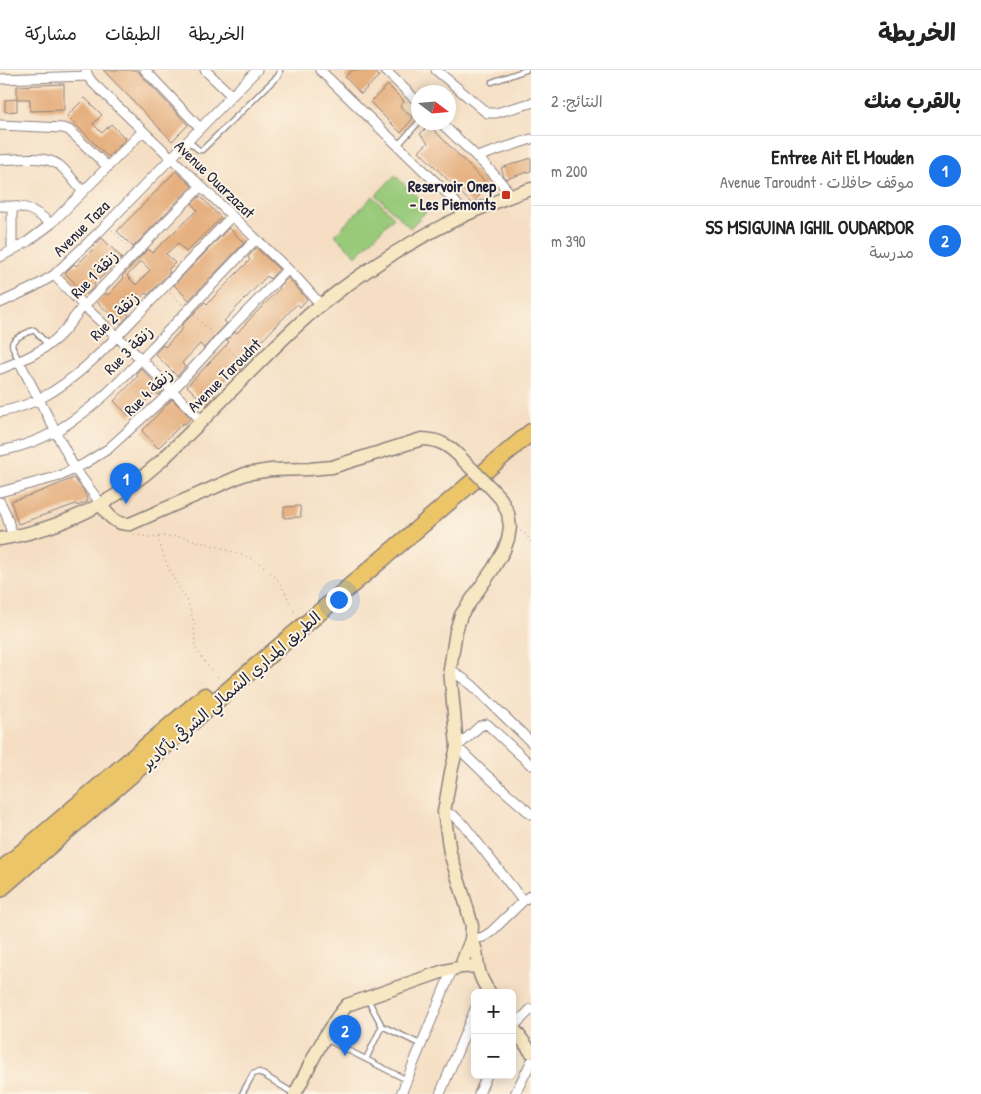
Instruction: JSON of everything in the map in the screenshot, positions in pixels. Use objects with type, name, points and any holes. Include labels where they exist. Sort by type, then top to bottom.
[{"type":"highway","name":"الطريق المداري الشمالي الشرقي بأكادير","points":[[0,871],[531,420]]},
{"type":"highway","name":"الطريق المداري الشمالي الشرقي بأكادير","points":[[0,889],[240,680],[531,432]]},
{"type":"street","points":[[145,70],[200,128]]},
{"type":"street","points":[[204,70],[232,96]]},
{"type":"street","name":"Avenue Taza","points":[[0,303],[54,275],[257,70]]},
{"type":"street","points":[[320,70],[452,198],[463,215]]},
{"type":"street","points":[[384,70],[411,95]]},
{"type":"street","points":[[437,70],[455,85]]},
{"type":"street","points":[[0,79],[87,73]]},
{"type":"street","name":"Avenue Ouarzazat","points":[[87,73],[92,82],[304,284],[321,305]]},
{"type":"street","points":[[456,86],[487,113],[496,113],[531,102]]},
{"type":"street","points":[[0,125],[63,128],[69,130],[108,167]]},
{"type":"street","points":[[448,130],[500,180],[511,195]]},
{"type":"street","points":[[0,257],[37,236],[51,224],[143,131]]},
{"type":"street","points":[[477,157],[531,139]]},
{"type":"street","points":[[0,160],[40,159],[54,162],[59,165],[83,192]]},
{"type":"street","name":"Rue 1 زنقة","points":[[0,369],[48,345],[61,334],[77,313],[201,186]]},
{"type":"street","name":"Avenue Taroudnt","points":[[6,538],[37,532],[70,519],[101,504],[134,483],[152,469],[282,340],[321,305],[390,256],[463,215],[511,195],[531,189]]},
{"type":"street","points":[[0,206],[23,206],[33,210],[51,224]]},
{"type":"street","points":[[12,206],[12,251]]},
{"type":"street","name":"Rue 2 زنقة","points":[[0,412],[39,399],[51,393],[68,380],[116,336],[232,216]]},
{"type":"street","name":"Rue 3 زنقة","points":[[0,451],[22,446],[55,432],[96,403],[256,239]]},
{"type":"street","name":"Rue 4 زنقة","points":[[0,492],[47,480],[75,469],[113,445],[172,391],[288,269]]},
{"type":"street","points":[[54,275],[202,421]]},
{"type":"street","points":[[19,361],[75,469],[106,513],[120,523],[127,524],[142,519],[245,474],[271,470],[332,467],[416,440],[427,439],[443,443],[453,450],[491,488],[505,505],[510,527],[508,539],[504,550],[462,616],[456,631],[450,669],[457,747],[444,812],[450,853],[472,926],[471,940],[401,1094]]},
{"type":"street","points":[[0,502],[6,514],[6,538]]},
{"type":"street","points":[[450,669],[472,685],[531,742]]},
{"type":"street","points":[[457,747],[480,726],[487,724],[531,765]]},
{"type":"street","points":[[457,747],[531,814]]},
{"type":"street","points":[[444,812],[454,816],[464,825],[523,901]]},
{"type":"street","points":[[471,940],[483,937],[491,932],[531,895]]},
{"type":"street","points":[[471,940],[476,948],[478,966],[485,989]]},
{"type":"street","points":[[295,1094],[324,1038],[347,1005],[444,972],[478,966]]},
{"type":"street","points":[[516,1023],[531,1009]]},
{"type":"street","points":[[440,1094],[471,1019]]},
{"type":"street","points":[[516,1030],[531,1052]]},
{"type":"street","points":[[515,1094],[531,1062]]},
{"type":"street","points":[[479,1094],[485,1079]]},
{"type":"lane","points":[[188,141],[199,150],[202,150],[279,75],[280,70]]},
{"type":"lane","points":[[492,82],[526,70]]},
{"type":"lane","points":[[397,145],[411,130]]},
{"type":"lane","points":[[19,361],[12,344],[12,340],[15,338],[34,330],[48,345]]},
{"type":"lane","points":[[367,999],[382,1026],[422,1045]]},
{"type":"lane","points":[[366,1059],[382,1026]]},
{"type":"lane","points":[[324,1038],[407,1080]]},
{"type":"lane","points":[[242,1094],[253,1074],[259,1072],[295,1094]]},
{"type":"path","points":[[106,224],[135,254]]},
{"type":"path","points":[[164,287],[251,371]]},
{"type":"path","points":[[127,524],[129,531],[134,535],[182,537],[246,556],[260,563],[278,580],[298,619]]},
{"type":"path","points":[[510,527],[526,534],[531,542]]},
{"type":"path","points":[[158,536],[169,568],[189,607],[194,622],[195,647],[210,669],[222,682]]},
{"type":"green space","points":[[395,175],[429,209],[410,228],[376,195]]},
{"type":"green space","points":[[373,196],[394,217],[356,256],[335,235]]},
{"type":"building","points":[[103,70],[138,70],[188,125],[172,141]]},
{"type":"building","points":[[352,70],[373,70],[379,76],[361,94],[345,77]]},
{"type":"building","points":[[64,84],[64,110],[30,111],[30,99],[17,99],[17,86]]},
{"type":"building","points":[[388,85],[404,101],[400,106],[411,116],[411,120],[401,133],[370,102]]},
{"type":"building","points":[[85,98],[102,115],[93,124],[102,133],[111,124],[126,139],[108,157],[67,116]]},
{"type":"building","points":[[17,99],[17,111],[5,112],[5,100]]},
{"type":"building","points":[[424,130],[434,130],[487,184],[478,193],[480,195],[473,203],[419,151],[428,143],[420,134]]},
{"type":"building","points":[[531,158],[531,171],[506,179],[501,168]]},
{"type":"building","points":[[176,171],[192,186],[133,247],[117,231]]},
{"type":"building","points":[[200,196],[221,218],[186,252],[178,243],[166,254],[175,263],[168,270],[170,272],[148,295],[145,293],[127,313],[129,315],[121,324],[97,302],[106,293],[108,295],[124,278],[122,276],[148,249],[152,253],[197,210],[192,204]],"holes":[[[141,261],[150,270],[136,285],[127,276]]]},
{"type":"building","points":[[229,228],[244,243],[189,300],[174,285]]},
{"type":"building","points":[[102,238],[122,258],[94,284],[95,286],[86,295],[65,273],[74,264],[76,266]]},
{"type":"building","points":[[256,248],[279,269],[270,279],[267,276],[224,321],[227,323],[204,348],[200,344],[182,363],[185,367],[177,376],[155,354],[163,345],[165,347],[183,328],[181,326],[205,302],[207,304],[250,260],[248,257]]},
{"type":"building","points":[[288,278],[307,299],[300,307],[297,304],[253,350],[256,353],[234,376],[231,373],[213,393],[216,396],[206,405],[187,386],[229,342],[227,340],[235,332],[237,333]]},
{"type":"building","points":[[141,368],[163,391],[158,395],[155,392],[130,417],[114,401],[138,376],[136,374]]},
{"type":"building","points":[[172,399],[191,418],[185,424],[183,423],[158,448],[142,431]]},
{"type":"building","points":[[74,478],[84,491],[88,501],[18,524],[11,501]]},
{"type":"building","points":[[300,506],[301,517],[284,518],[284,507]]},
{"type":"place","name":"Reservoir Onep - Les Piemonts","points":[[506,195]]},
{"type":"place","name":"Entree Ait El Mouden","points":[[126,504]]},
{"type":"place","name":"SS MSIGUINA IGHIL OUDARDOR","points":[[345,1056]]}]
